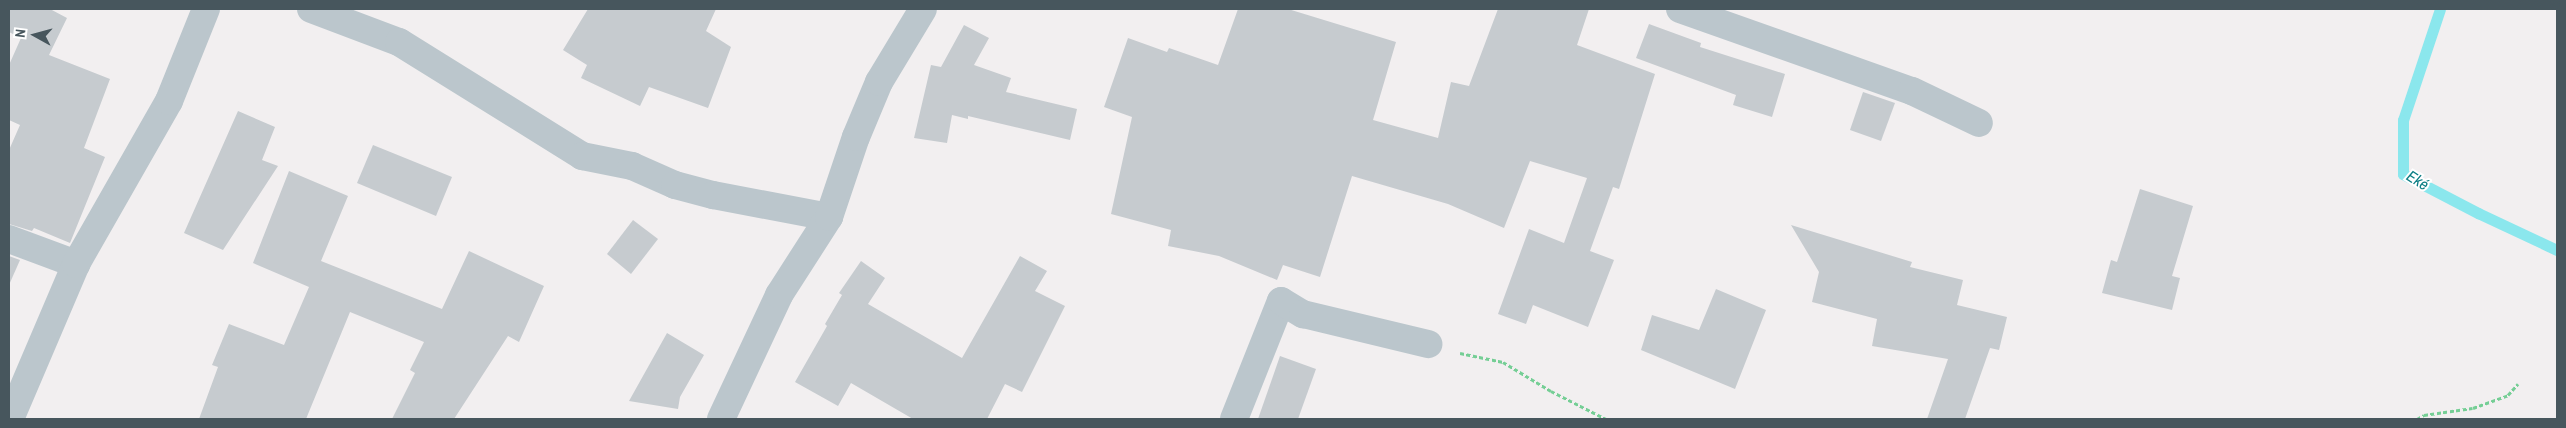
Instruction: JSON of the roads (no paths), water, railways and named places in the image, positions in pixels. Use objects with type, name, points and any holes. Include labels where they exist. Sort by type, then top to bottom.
[{"type":"street","points":[[10,419],[76,264],[169,101],[206,9]]},
{"type":"street","points":[[311,9],[399,42],[582,156],[632,166],[675,185],[829,217]]},
{"type":"street","points":[[721,419],[779,296],[829,217],[856,136],[879,82],[923,9]]},
{"type":"street","points":[[1680,9],[1912,91],[1979,123]]},
{"type":"street","points":[[9,240],[76,264]]},
{"type":"street","points":[[1234,419],[1281,301],[1303,314],[1428,344]]},
{"type":"waterway","name":"Eké","points":[[2440,9],[2403,120],[2403,174],[2478,213],[2557,250]]}]
